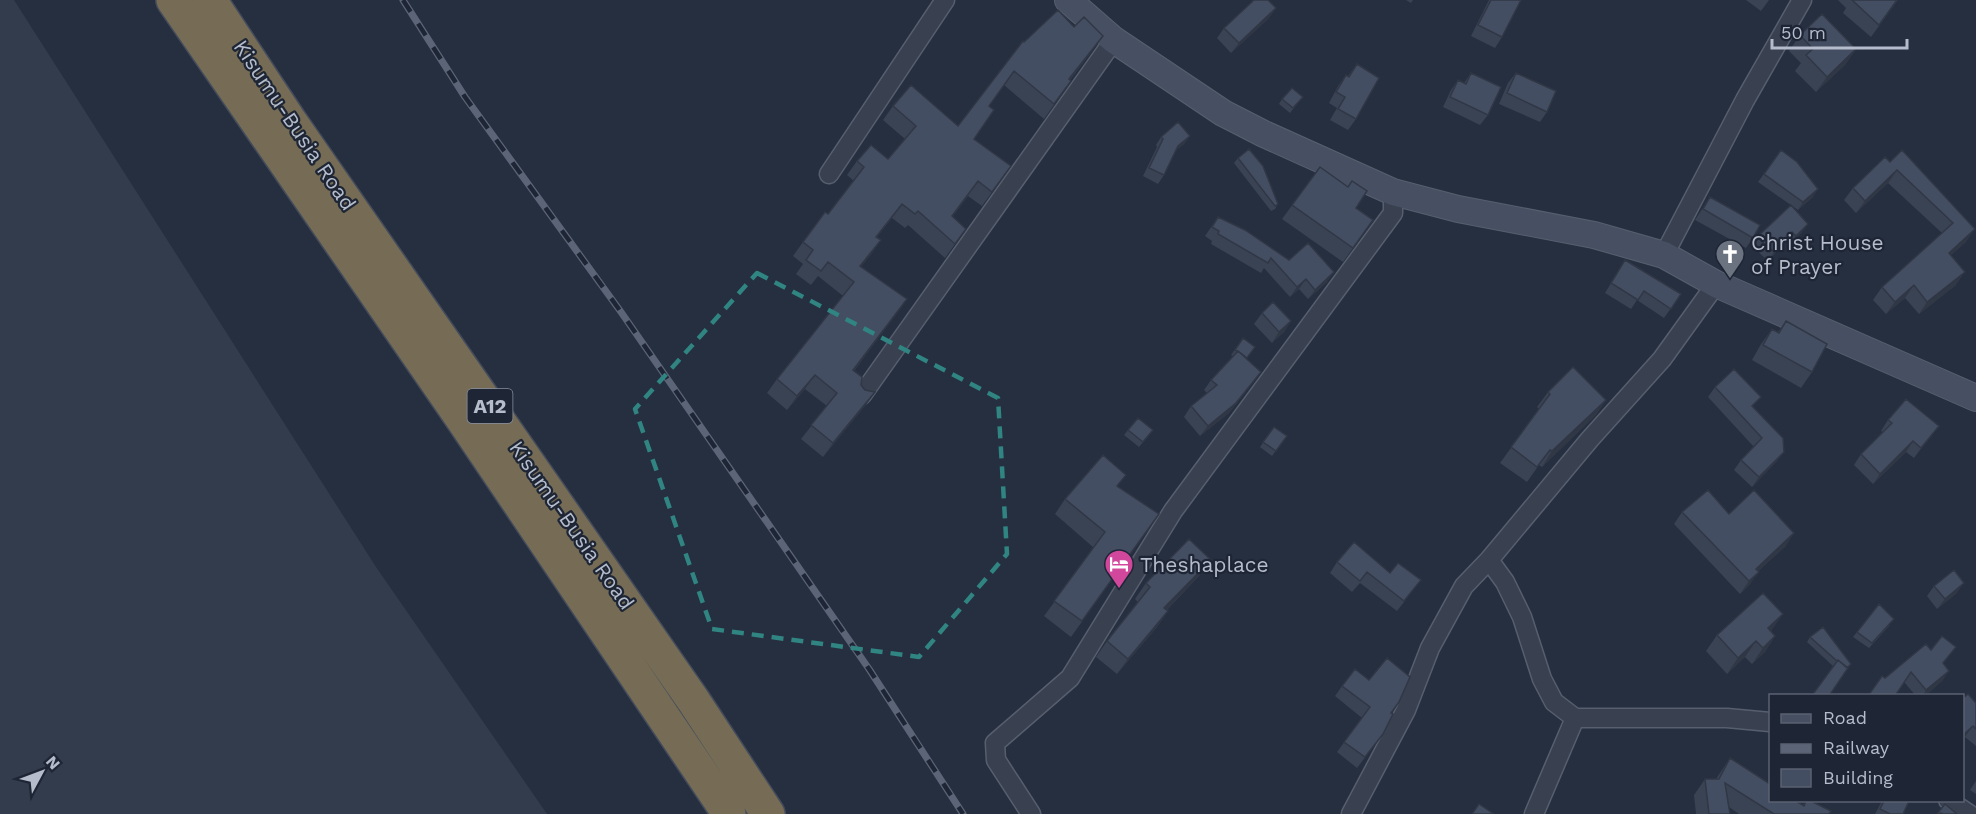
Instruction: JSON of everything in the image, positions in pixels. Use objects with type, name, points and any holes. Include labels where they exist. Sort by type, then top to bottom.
[{"type":"highway","name":"Kisumu-Busia Road","points":[[173,0],[456,411],[729,814]]},
{"type":"highway","name":"Kisumu-Busia Road","points":[[210,0],[290,121],[680,681],[768,814]]},
{"type":"main road","points":[[1068,0],[1114,40],[1223,113],[1264,134],[1394,192],[1458,209],[1594,235],[1664,255],[1716,284],[1976,398]]},
{"type":"street","points":[[828,174],[945,0]]},
{"type":"street","points":[[1664,255],[1745,100],[1802,0]]},
{"type":"street","points":[[862,395],[1114,40]]},
{"type":"street","points":[[1031,814],[996,760],[995,743],[1070,678],[1173,512],[1393,213],[1394,192]]},
{"type":"street","points":[[1351,814],[1406,710],[1430,648],[1464,586],[1662,359],[1716,284]]},
{"type":"street","points":[[1489,560],[1505,582],[1522,617],[1542,679],[1554,702],[1575,718],[1727,718],[1769,722]]},
{"type":"street","points":[[1534,814],[1575,718]]},
{"type":"street","points":[[1950,802],[1969,814]]},
{"type":"highlighted area","points":[[757,273],[998,398],[1007,554],[919,657],[712,629],[635,409]]},
{"type":"shaded area","points":[[0,0],[14,0],[376,567],[547,814],[0,814]]},
{"type":"building","points":[[1254,0],[1268,0],[1276,8],[1239,43],[1224,28]]},
{"type":"building","points":[[1491,0],[1521,0],[1502,37],[1478,25]]},
{"type":"building","points":[[1852,0],[1897,0],[1879,25]]},
{"type":"building","points":[[1058,10],[1074,27],[1084,17],[1103,36],[1069,79],[1071,81],[1054,104],[1014,71],[989,106],[994,110],[974,139],[1011,166],[992,192],[978,181],[952,216],[966,229],[955,244],[918,211],[915,214],[902,204],[876,237],[881,240],[860,266],[907,299],[853,370],[862,377],[861,385],[865,390],[875,392],[833,443],[811,425],[837,393],[815,375],[797,396],[777,379],[854,282],[828,262],[821,271],[806,260],[813,250],[803,242],[825,212],[828,214],[864,167],[857,161],[871,145],[888,159],[916,126],[893,106],[911,85],[958,126],[1023,41]]},
{"type":"building","points":[[1822,14],[1856,49],[1827,77],[1806,55],[1813,49],[1800,35]]},
{"type":"building","points":[[1357,64],[1379,78],[1356,119],[1338,109],[1345,97],[1336,92],[1346,75],[1349,77]]},
{"type":"building","points":[[1471,73],[1501,87],[1488,115],[1450,97],[1458,80],[1466,84]]},
{"type":"building","points":[[1516,73],[1556,91],[1547,112],[1507,93]]},
{"type":"building","points":[[1292,88],[1303,97],[1293,108],[1282,99]]},
{"type":"building","points":[[1178,122],[1190,136],[1178,146],[1164,175],[1149,168],[1163,139],[1161,137]]},
{"type":"building","points":[[1249,149],[1263,166],[1278,204],[1275,206],[1238,158]]},
{"type":"building","points":[[1781,150],[1797,162],[1818,189],[1803,202],[1764,174]]},
{"type":"building","points":[[1902,150],[1975,229],[1949,253],[1965,272],[1927,302],[1914,285],[1895,302],[1882,287],[1953,223],[1897,170],[1865,201],[1853,188],[1885,157],[1890,162]]},
{"type":"building","points":[[1320,167],[1348,187],[1352,181],[1367,191],[1356,208],[1373,220],[1353,248],[1292,205]]},
{"type":"building","points":[[1710,197],[1760,225],[1753,238],[1703,209]]},
{"type":"building","points":[[1791,205],[1808,224],[1796,236],[1792,232],[1774,252],[1757,237]]},
{"type":"building","points":[[1218,217],[1245,230],[1289,260],[1308,243],[1334,272],[1315,290],[1306,279],[1297,287],[1271,258],[1268,263],[1218,234],[1219,231],[1212,227]]},
{"type":"building","points":[[1625,260],[1681,294],[1671,309],[1644,291],[1638,300],[1611,283]]},
{"type":"building","points":[[1273,302],[1291,321],[1279,332],[1262,313]]},
{"type":"building","points":[[1786,321],[1827,344],[1812,372],[1763,345],[1772,329],[1779,333]]},
{"type":"building","points":[[1243,338],[1255,347],[1247,358],[1235,350]]},
{"type":"building","points":[[1238,351],[1261,372],[1236,403],[1208,426],[1191,406],[1217,385],[1211,380]]},
{"type":"building","points":[[1573,367],[1606,400],[1552,451],[1550,450],[1537,467],[1511,447],[1550,394],[1548,392]]},
{"type":"building","points":[[1734,369],[1761,397],[1752,406],[1783,438],[1784,452],[1759,477],[1741,460],[1762,438],[1715,387]]},
{"type":"building","points":[[1906,399],[1939,426],[1921,448],[1913,441],[1880,474],[1861,454],[1892,423],[1888,420]]},
{"type":"building","points":[[1138,418],[1153,430],[1143,442],[1128,430]]},
{"type":"building","points":[[1274,427],[1287,436],[1276,451],[1263,442]]},
{"type":"building","points":[[1103,455],[1126,475],[1117,486],[1159,514],[1082,621],[1054,601],[1105,532],[1065,499]]},
{"type":"building","points":[[1708,490],[1729,514],[1754,490],[1794,533],[1756,569],[1759,572],[1749,581],[1682,512]]},
{"type":"building","points":[[1189,539],[1211,560],[1164,608],[1168,611],[1128,659],[1107,641],[1150,587],[1146,583]]},
{"type":"building","points":[[1354,542],[1390,573],[1398,563],[1421,580],[1404,601],[1367,572],[1360,581],[1337,562]]},
{"type":"building","points":[[1954,570],[1964,583],[1945,599],[1934,586]]},
{"type":"building","points":[[1763,593],[1783,614],[1768,628],[1775,636],[1763,648],[1756,641],[1738,658],[1717,635]]},
{"type":"building","points":[[1879,604],[1894,619],[1872,643],[1857,632]]},
{"type":"building","points":[[1823,627],[1851,664],[1847,668],[1810,637]]},
{"type":"building","points":[[1942,636],[1956,647],[1943,663],[1949,671],[1926,690],[1911,672],[1896,694],[1869,694],[1882,676],[1885,678],[1926,644],[1931,650]]},
{"type":"building","points":[[1387,658],[1410,677],[1383,734],[1365,757],[1344,742],[1370,707],[1342,686],[1355,669],[1369,680]]},
{"type":"building","points":[[1838,660],[1848,668],[1830,694],[1813,694]]},
{"type":"building","points":[[1968,694],[1976,703],[1976,729],[1973,726],[1964,734],[1964,697]]},
{"type":"building","points":[[1730,758],[1769,783],[1769,802],[1798,802],[1804,806],[1806,802],[1813,802],[1831,811],[1829,814],[1774,814],[1725,783],[1730,814],[1709,814],[1705,779],[1719,779]]},
{"type":"building","points":[[1884,802],[1909,802],[1903,814],[1890,814],[1880,809]]},
{"type":"building","points":[[1479,804],[1494,814],[1472,814]]},
{"type":"building","points":[[1945,804],[1957,814],[1937,814]]},
{"type":"railway","points":[[403,0],[465,97],[621,312],[869,669],[963,814]]},
{"type":"place","name":"Christ House of Prayer","points":[[1730,280]]},
{"type":"place","name":"Theshaplace","points":[[1119,590]]}]
